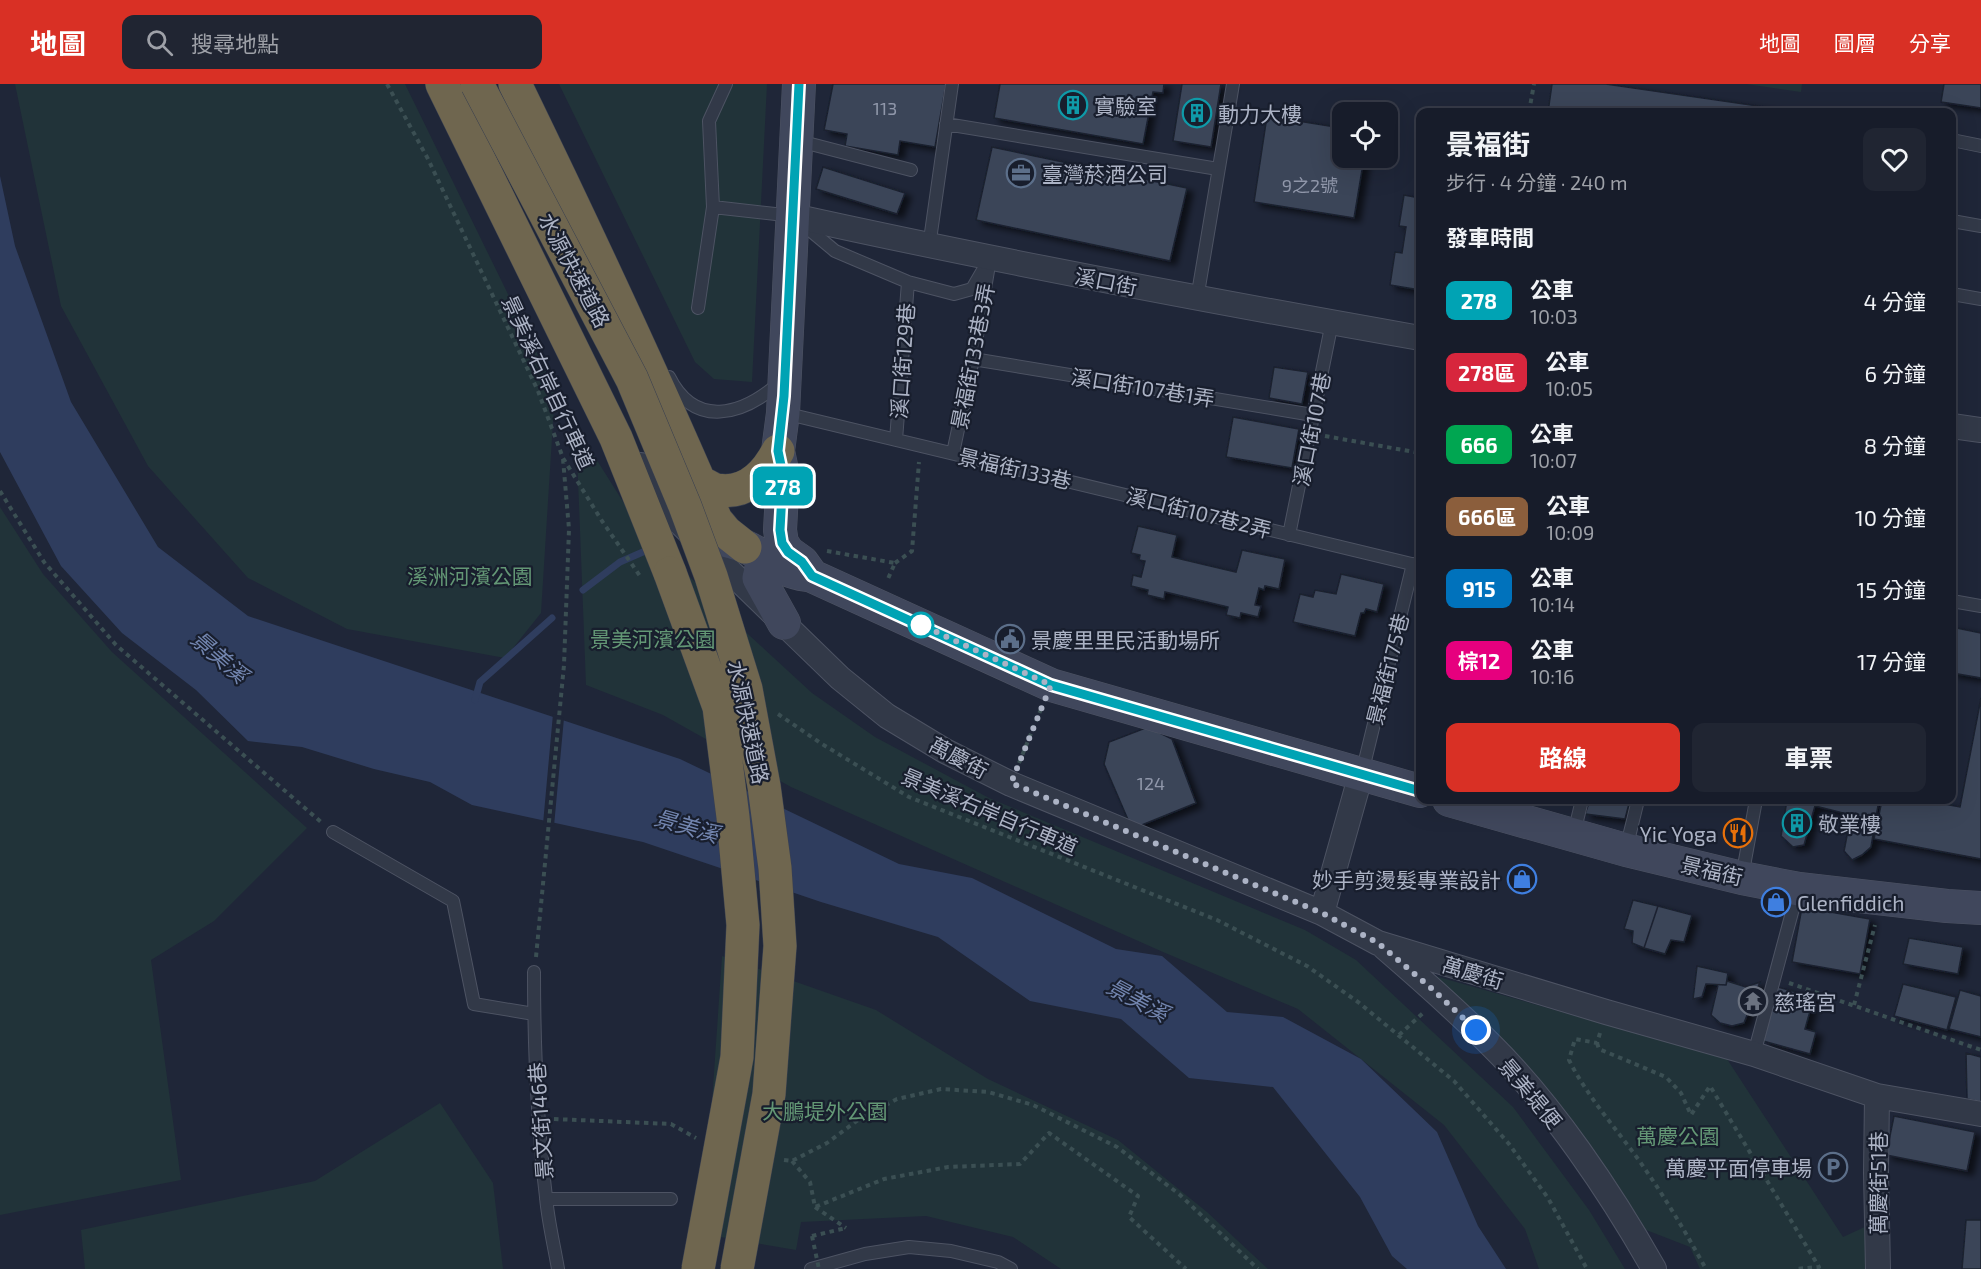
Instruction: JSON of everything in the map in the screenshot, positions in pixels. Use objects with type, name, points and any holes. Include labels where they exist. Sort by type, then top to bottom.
[{"type":"highway","name":"水源快速道路","points":[[442,84],[616,438],[685,610],[719,707],[733,817],[743,925],[737,1057],[698,1269]]},
{"type":"highway","name":"水源快速道路","points":[[477,84],[632,379],[686,506],[711,576],[746,689],[764,786],[775,868],[780,946],[769,1094],[737,1269]]},
{"type":"highway","points":[[515,84],[681,437],[716,520],[726,532],[745,547]]},
{"type":"highway","points":[[700,482],[717,490],[747,486],[770,466],[778,451]]},
{"type":"street","name":"萬慶街","points":[[452,84],[531,231],[654,489],[680,524],[840,678],[887,716],[945,751],[1011,783],[1322,913],[1378,943],[1754,1054],[1877,1096],[1981,1114]]},
{"type":"street","points":[[799,84],[783,413],[778,451],[783,475],[780,530],[782,543],[788,552],[802,562],[812,576]]},
{"type":"street","name":"溪口街","points":[[793,216],[929,247],[1197,299],[1416,337]]},
{"type":"street","points":[[1956,427],[1981,430]]},
{"type":"street","points":[[680,524],[705,535],[745,547],[792,573],[812,576],[1051,685],[1416,790]]},
{"type":"street","points":[[779,567],[768,566],[761,570],[759,578],[783,623]]},
{"type":"street","points":[[1322,913],[1361,774]]},
{"type":"street","name":"景福街","points":[[1463,804],[1573,836],[1742,878],[1799,889],[1981,908]]},
{"type":"street","name":"景美堤便","points":[[1378,943],[1430,987],[1491,1045],[1544,1104],[1602,1185],[1654,1269]]},
{"type":"street","name":"萬慶街51巷","points":[[1877,1096],[1878,1269]]},
{"type":"lane","points":[[488,84],[535,180],[531,231]]},
{"type":"lane","points":[[527,84],[625,287]]},
{"type":"lane","points":[[698,308],[713,207],[709,121],[726,84]]},
{"type":"lane","points":[[929,247],[952,84]]},
{"type":"lane","points":[[1197,299],[1233,84]]},
{"type":"lane","points":[[946,124],[1218,169]]},
{"type":"lane","points":[[795,139],[816,147],[911,170]]},
{"type":"lane","points":[[1956,141],[1981,146]]},
{"type":"lane","points":[[713,207],[793,216]]},
{"type":"lane","name":"溪口街129巷","points":[[793,216],[835,250],[908,282],[954,294],[972,290],[990,258]]},
{"type":"lane","points":[[1956,222],[1981,226]]},
{"type":"lane","name":"景福街133巷3弄","points":[[953,453],[973,359],[990,258]]},
{"type":"lane","name":"溪口街129巷","points":[[896,440],[908,282]]},
{"type":"lane","points":[[1956,295],[1981,299]]},
{"type":"lane","name":"溪口街107巷","points":[[1289,535],[1332,322]]},
{"type":"lane","name":"溪口街107巷1弄","points":[[973,359],[1313,415]]},
{"type":"lane","points":[[662,361],[672,383],[682,397],[695,406],[711,412],[731,411],[752,404],[785,378]]},
{"type":"lane","name":"景福街133巷","points":[[783,413],[1110,490]]},
{"type":"lane","name":"溪口街107巷2弄","points":[[1110,490],[1416,565]]},
{"type":"lane","name":"景福街175巷","points":[[1361,774],[1416,569]]},
{"type":"lane","points":[[1956,602],[1981,606]]},
{"type":"lane","points":[[1573,836],[1581,804]]},
{"type":"lane","points":[[1626,850],[1637,804]]},
{"type":"lane","points":[[1742,878],[1755,804]]},
{"type":"lane","points":[[333,832],[453,901],[474,1004],[534,1014]]},
{"type":"lane","points":[[1754,1054],[1799,889]]},
{"type":"lane","name":"景文街146巷","points":[[534,972],[535,1071],[546,1199],[558,1269]]},
{"type":"lane","points":[[546,1199],[671,1199]]},
{"type":"lane","points":[[810,1269],[865,1254],[909,1247],[999,1262],[1011,1269]]},
{"type":"path","name":"景美溪右岸自行車道","points":[[387,84],[428,159],[533,381],[563,458],[642,579]]},
{"type":"path","points":[[1530,108],[1534,84]]},
{"type":"path","points":[[1310,434],[1416,452]]},
{"type":"path","points":[[895,563],[912,551],[920,446]]},
{"type":"path","points":[[534,972],[564,665],[569,529],[563,458]]},
{"type":"path","points":[[0,492],[44,562],[116,645],[333,832]]},
{"type":"path","points":[[1011,783],[1051,685]]},
{"type":"path","name":"景美溪右岸自行車道","points":[[770,709],[909,797],[1217,920],[1307,966],[1358,1002],[1454,1081],[1509,1144],[1548,1198],[1587,1269]]},
{"type":"path","points":[[1854,1005],[1882,897]]},
{"type":"path","points":[[1774,978],[1981,1050]]},
{"type":"path","points":[[1606,1012],[1597,1043],[1599,1049],[1666,1077],[1681,1093],[1691,1115],[1710,1086],[1820,1268],[1794,1269]]},
{"type":"path","points":[[1399,1035],[1423,1013]]},
{"type":"path","points":[[1597,1043],[1575,1039],[1569,1060],[1580,1083],[1675,1213],[1706,1269]]},
{"type":"path","points":[[780,1159],[792,1161],[827,1143],[858,1120],[897,1099],[942,1089],[988,1092],[1033,1106],[1117,1147],[1179,1194],[1258,1269]]},
{"type":"path","points":[[539,1119],[671,1124],[700,1141]]},
{"type":"path","points":[[815,1207],[884,1179],[948,1167],[1020,1164],[1049,1133],[1138,1196],[1129,1217],[1186,1269]]},
{"type":"path","points":[[792,1161],[810,1182],[815,1207],[846,1228],[812,1236],[819,1269]]},
{"type":"green space","name":"溪洲河濱公園","points":[[15,84],[405,84],[555,390],[541,613],[505,658],[347,629],[248,578],[148,466],[61,306]]},
{"type":"green space","points":[[559,84],[767,84],[752,382],[714,379],[695,362]]},
{"type":"green space","points":[[1746,84],[1802,84],[1801,92]]},
{"type":"green space","name":"景美河濱公園","points":[[576,427],[639,527],[812,693],[875,737],[989,798],[1305,930],[1356,960],[1513,1107],[1589,1210],[1625,1269],[1539,1269],[1525,1229],[1444,1125],[1298,1009],[1163,952],[791,787],[663,715],[586,685]]},
{"type":"green space","points":[[0,507],[43,574],[112,652],[307,828],[214,921],[151,960],[181,1180],[0,1215]]},
{"type":"green space","name":"大鵬堤外公園","points":[[722,956],[876,1010],[988,1079],[1118,1140],[1207,1212],[1268,1269],[1061,1269],[1013,1237],[926,1216],[801,1222],[796,1250],[703,1234]]},
{"type":"green space","name":"萬慶公園","points":[[1435,976],[1727,1059],[1843,1237],[1869,1225],[1869,1269],[1700,1269],[1690,1247],[1641,1228]]},
{"type":"green space","points":[[440,1103],[493,1183],[503,1269],[85,1269],[81,1230],[315,1181]]},
{"type":"water","name":"景美溪","points":[[0,176],[15,246],[71,402],[158,547],[248,616],[680,759],[899,864],[972,878],[1116,949],[1162,956],[1227,1012],[1283,1017],[1361,1059],[1437,1132],[1478,1226],[1506,1269],[1407,1269],[1392,1256],[1360,1197],[1273,1087],[1189,1078],[1121,1019],[1030,1001],[938,937],[821,902],[643,842],[472,805],[430,782],[374,769],[302,747],[248,741],[196,690],[122,633],[61,566],[0,452]]},
{"type":"pier","points":[[553,714],[564,718],[554,826],[543,824]]},
{"type":"building","points":[[833,84],[946,84],[935,147],[900,141],[898,155],[845,146],[847,134],[824,130]]},
{"type":"building","name":"實驗室","points":[[1000,84],[1164,84],[1163,93],[1153,92],[1143,144],[994,118]]},
{"type":"building","name":"動力大樓","points":[[1182,84],[1221,84],[1211,147],[1173,141]]},
{"type":"building","points":[[1552,84],[1606,84],[1772,108],[1549,108]]},
{"type":"building","points":[[1944,84],[1981,84],[1981,108],[1941,102]]},
{"type":"building","points":[[1267,116],[1332,126],[1332,168],[1362,168],[1354,218],[1254,202]]},
{"type":"building","points":[[992,147],[1187,188],[1170,261],[976,220]]},
{"type":"building","points":[[823,167],[905,193],[897,214],[816,189]]},
{"type":"building","points":[[1404,195],[1416,197],[1416,289],[1390,285],[1395,252],[1402,253],[1406,227],[1399,226]]},
{"type":"building","points":[[1274,367],[1308,372],[1302,404],[1269,398]]},
{"type":"building","points":[[1233,417],[1299,429],[1292,468],[1226,457]]},
{"type":"building","points":[[1138,526],[1177,535],[1172,557],[1236,572],[1242,550],[1285,559],[1279,589],[1265,586],[1264,590],[1259,588],[1255,605],[1261,606],[1258,617],[1241,613],[1240,618],[1226,615],[1228,607],[1165,592],[1164,599],[1147,595],[1148,590],[1131,586],[1133,575],[1141,577],[1145,561],[1139,560],[1140,555],[1131,553]]},
{"type":"building","points":[[1341,574],[1384,584],[1377,612],[1366,609],[1364,613],[1361,613],[1355,636],[1293,622],[1300,594],[1313,597],[1315,590],[1336,594]]},
{"type":"building","points":[[1956,628],[1981,633],[1981,678],[1956,674]]},
{"type":"building","points":[[1981,698],[1981,859],[1874,839],[1881,804],[1944,804],[1960,807]]},
{"type":"building","points":[[1148,727],[1172,739],[1196,803],[1132,829],[1104,764],[1109,742]]},
{"type":"building","points":[[1589,804],[1629,804],[1625,819],[1585,814]]},
{"type":"building","name":"敬業樓","points":[[1786,804],[1878,804],[1871,847],[1852,860],[1844,851],[1851,815],[1815,806],[1804,845],[1793,847],[1781,836]]},
{"type":"building","points":[[1633,900],[1658,906],[1644,948],[1632,943],[1633,931],[1624,929]]},
{"type":"building","points":[[1658,906],[1692,915],[1684,942],[1671,940],[1665,954],[1644,948]]},
{"type":"building","points":[[1802,907],[1870,919],[1860,974],[1792,962]]},
{"type":"building","points":[[1909,938],[1963,947],[1958,974],[1903,964]]},
{"type":"building","points":[[1697,966],[1728,973],[1726,985],[1706,984],[1702,997],[1693,999]]},
{"type":"building","points":[[1727,981],[1746,987],[1760,982],[1744,1023],[1732,1026],[1720,1023],[1711,1015],[1718,985],[1726,985]]},
{"type":"building","points":[[1903,984],[1956,997],[1947,1030],[1894,1016]]},
{"type":"building","points":[[1778,987],[1814,997],[1805,1029],[1816,1032],[1810,1054],[1763,1041]]},
{"type":"building","points":[[1960,990],[1981,996],[1981,1037],[1949,1029]]},
{"type":"building","points":[[1966,1053],[1981,1057],[1981,1102],[1967,1099]]},
{"type":"building","points":[[1894,1116],[1975,1132],[1967,1171],[1886,1155]]},
{"type":"building","points":[[1966,1220],[1981,1220],[1981,1269],[1962,1269]]},
{"type":"waterway","points":[[583,590],[620,562],[652,548]]},
{"type":"waterway","points":[[475,700],[480,682],[552,618]]},
{"type":"bus line","name":"278","points":[[799,84],[784,396],[778,451],[783,475],[780,530],[782,543],[788,552],[802,562],[812,576],[1051,685],[1416,790]]},
{"type":"place","name":"實驗室","points":[[1073,105]]},
{"type":"place","name":"動力大樓","points":[[1197,113]]},
{"type":"place","name":"臺灣菸酒公司","points":[[1021,173]]},
{"type":"place","name":"景慶里里民活動場所","points":[[1010,639]]},
{"type":"place","name":"敬業樓","points":[[1797,823]]},
{"type":"place","name":"Yic Yoga","points":[[1738,833]]},
{"type":"place","name":"妙手剪燙髮專業設計","points":[[1522,879]]},
{"type":"place","name":"Glenfiddich","points":[[1776,902]]},
{"type":"place","name":"慈瑤宮","points":[[1753,1001]]},
{"type":"place","name":"萬慶平面停車場","points":[[1833,1167]]},
{"type":"route","points":[[921,625],[919,624],[1051,685],[1011,783],[1322,913],[1378,943],[1476,1030]]}]
